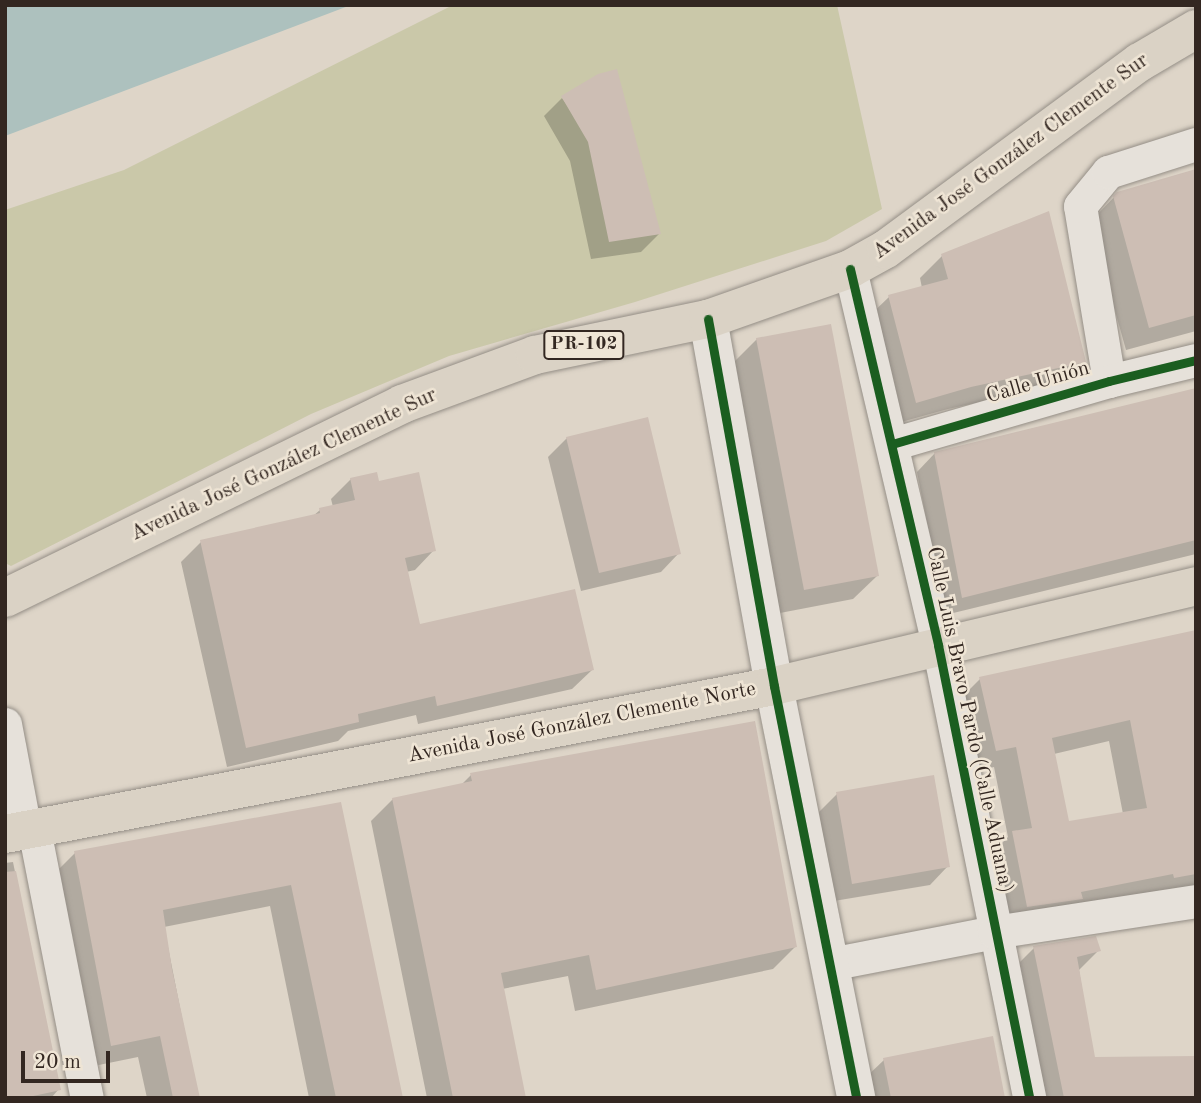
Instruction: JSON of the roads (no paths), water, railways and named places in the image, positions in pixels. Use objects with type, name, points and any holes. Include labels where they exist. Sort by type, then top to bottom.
[{"type":"main road","name":"Avenida José González Clemente Sur","points":[[5,598],[402,404],[535,355],[708,319],[850,269],[886,249],[1140,62],[1196,29]]},
{"type":"main road","name":"Avenida José González Clemente Norte","points":[[21,831],[774,686],[1196,586]]},
{"type":"street","points":[[1109,381],[1080,206],[1108,172],[1196,144]]},
{"type":"street","name":"Calle Luis Bravo Pardo (Calle Aduana)","points":[[850,269],[938,645],[993,932],[1029,1098]]},
{"type":"street","points":[[708,319],[774,686],[856,1098]]},
{"type":"street","name":"Calle Unión","points":[[892,444],[1109,381],[1196,360]]},
{"type":"street","points":[[5,723],[21,831],[86,1098]]},
{"type":"street","points":[[830,964],[993,932],[1196,901]]}]
